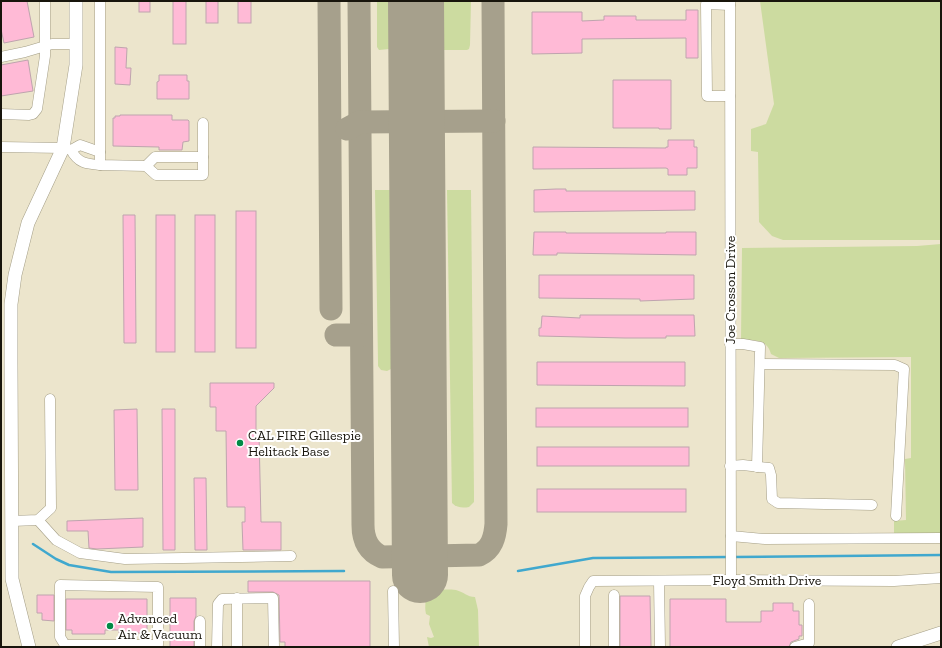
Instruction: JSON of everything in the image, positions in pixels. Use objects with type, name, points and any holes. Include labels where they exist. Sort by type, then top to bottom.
[{"type":"main road","points":[[29,647],[12,579],[10,364],[12,304],[15,275],[28,223],[67,149],[76,65],[76,1]]},
{"type":"main road","points":[[898,647],[941,633]]},
{"type":"street","points":[[1,114],[29,115],[33,114],[37,109],[46,47],[45,1]]},
{"type":"street","points":[[100,1],[100,165]]},
{"type":"street","points":[[730,3],[706,4],[707,96],[730,96]]},
{"type":"street","name":"Joe Crosson Drive","points":[[730,3],[731,580]]},
{"type":"street","points":[[1,57],[46,47],[52,44],[76,44]]},
{"type":"street","points":[[67,149],[76,158],[88,164],[146,166],[156,175],[203,175],[203,124]]},
{"type":"street","points":[[1,146],[67,149],[80,145],[100,152]]},
{"type":"street","points":[[146,166],[155,157],[203,157]]},
{"type":"street","points":[[730,344],[743,344],[760,348],[756,467]]},
{"type":"street","points":[[760,364],[896,366],[904,369],[896,516]]},
{"type":"street","points":[[12,521],[38,520],[51,508],[50,399]]},
{"type":"street","points":[[730,466],[744,465],[769,468],[771,475],[772,499],[778,503],[872,505]]},
{"type":"street","points":[[38,520],[56,540],[80,553],[126,559],[291,556]]},
{"type":"street","points":[[731,540],[941,538]]},
{"type":"street","name":"Floyd Smith Drive","points":[[584,647],[585,596],[588,587],[594,581],[894,581],[941,578]]},
{"type":"street","points":[[659,581],[660,647]]},
{"type":"street","points":[[60,585],[158,587],[158,645],[102,646],[65,646],[60,637],[60,585]]},
{"type":"street","points":[[393,591],[394,647]]},
{"type":"street","points":[[614,595],[614,647]]},
{"type":"street","points":[[218,647],[218,604],[222,598],[273,598],[274,647]]},
{"type":"street","points":[[237,598],[237,647]]},
{"type":"street","points":[[795,647],[809,643],[809,604]]},
{"type":"street","points":[[200,621],[200,647]]},
{"type":"green space","points":[[377,1],[389,1],[389,49],[379,50],[377,47]]},
{"type":"green space","points":[[443,1],[471,1],[469,49],[444,50]]},
{"type":"green space","points":[[760,1],[941,1],[941,240],[783,240],[772,236],[759,222],[758,152],[751,151],[751,129],[766,124],[774,104]]},
{"type":"green space","points":[[375,190],[392,190],[393,361],[391,369],[387,371],[381,370],[378,366]]},
{"type":"green space","points":[[447,190],[471,190],[474,502],[469,507],[465,508],[458,507],[452,503]]},
{"type":"green space","points":[[941,244],[941,534],[894,534],[894,521],[906,520],[905,459],[911,458],[911,357],[779,358],[771,354],[766,345],[759,341],[741,340],[742,248],[917,246]]},
{"type":"green space","points":[[426,590],[456,590],[475,597],[478,610],[479,647],[429,647],[427,637],[434,637],[429,624],[430,616],[426,614]]},
{"type":"building","points":[[1,1],[27,1],[34,37],[4,43],[1,29]]},
{"type":"building","points":[[139,1],[150,1],[150,12],[139,12]]},
{"type":"building","points":[[173,1],[186,1],[186,44],[173,44]]},
{"type":"building","points":[[206,1],[218,1],[218,23],[206,23]]},
{"type":"building","points":[[238,1],[251,1],[251,23],[238,23]]},
{"type":"building","points":[[686,10],[698,10],[698,58],[686,58],[686,38],[582,39],[582,53],[532,54],[532,12],[582,12],[582,21],[604,20],[604,16],[636,16],[636,20],[686,20]]},
{"type":"building","points":[[115,47],[127,48],[126,68],[131,68],[130,85],[115,84]]},
{"type":"building","points":[[28,60],[33,91],[1,96],[1,65]]},
{"type":"building","points":[[159,75],[187,75],[187,81],[189,81],[189,99],[157,99],[157,82],[159,81]]},
{"type":"building","points":[[613,80],[671,80],[671,129],[613,128]]},
{"type":"building","points":[[120,115],[172,115],[172,120],[188,120],[189,141],[183,142],[182,150],[159,150],[159,147],[113,146],[113,118]]},
{"type":"building","points":[[668,140],[694,140],[694,147],[697,147],[697,168],[687,168],[687,175],[668,175],[668,169],[666,168],[533,169],[533,147],[666,148],[668,147]]},
{"type":"building","points":[[566,189],[566,191],[695,191],[695,210],[534,212],[534,190]]},
{"type":"building","points":[[236,211],[256,211],[256,348],[236,348]]},
{"type":"building","points":[[123,215],[135,215],[136,343],[124,343]]},
{"type":"building","points":[[156,215],[175,215],[175,352],[156,352]]},
{"type":"building","points":[[195,215],[215,215],[215,352],[195,352]]},
{"type":"building","points":[[534,232],[696,232],[696,255],[557,253],[557,255],[533,255]]},
{"type":"building","points":[[539,275],[694,275],[694,299],[640,301],[640,299],[539,298]]},
{"type":"building","points":[[580,315],[694,315],[695,336],[625,338],[539,336],[542,316],[580,318]]},
{"type":"building","points":[[537,362],[685,362],[685,386],[537,385]]},
{"type":"building","points":[[210,383],[274,383],[274,388],[256,406],[256,434],[259,434],[261,522],[281,522],[281,550],[243,550],[242,522],[245,522],[245,507],[227,507],[226,431],[216,431],[216,407],[210,407]]},
{"type":"building","points":[[536,408],[688,408],[688,427],[536,427]]},
{"type":"building","points":[[137,409],[138,490],[115,490],[114,410]]},
{"type":"building","points":[[162,409],[175,409],[175,550],[163,550]]},
{"type":"building","points":[[537,447],[689,447],[689,466],[537,466]]},
{"type":"building","points":[[194,478],[206,478],[207,550],[195,550]]},
{"type":"building","points":[[537,489],[686,489],[686,512],[537,512]]},
{"type":"building","points":[[143,518],[143,547],[89,548],[88,531],[67,531],[67,521]]},
{"type":"building","points":[[248,581],[370,581],[370,647],[285,647],[285,642],[280,642],[279,595],[273,592],[248,592]]},
{"type":"building","points":[[37,595],[54,595],[54,621],[42,620],[42,613],[37,613]]},
{"type":"building","points":[[620,596],[650,596],[651,647],[620,647]]},
{"type":"building","points":[[170,598],[196,598],[194,647],[170,647]]},
{"type":"building","points":[[66,599],[147,599],[147,630],[142,630],[142,633],[119,633],[119,630],[105,630],[105,634],[72,634],[72,630],[66,630]]},
{"type":"building","points":[[670,599],[726,599],[726,622],[761,622],[761,611],[773,611],[773,603],[793,603],[793,611],[799,611],[799,625],[802,625],[802,636],[799,636],[799,639],[791,642],[789,647],[670,647]]},
{"type":"waterway","points":[[33,544],[56,559],[69,565],[111,572],[344,571]]},
{"type":"waterway","points":[[734,557],[941,555]]},
{"type":"waterway","points":[[518,571],[593,558],[729,557]]},
{"type":"taxiway","points":[[329,1],[331,309]]},
{"type":"taxiway","points":[[359,1],[363,525],[367,544],[373,551],[382,557],[479,555],[490,546],[495,533],[493,1]]},
{"type":"taxiway","points":[[347,129],[360,122],[494,121]]},
{"type":"taxiway","points":[[336,335],[361,335]]},
{"type":"runway","points":[[416,1],[420,575]]},
{"type":"place","name":"CAL FIRE Gillespie Helitack Base","points":[[240,443]]},
{"type":"place","name":"Advanced Air & Vacuum","points":[[110,626]]}]
